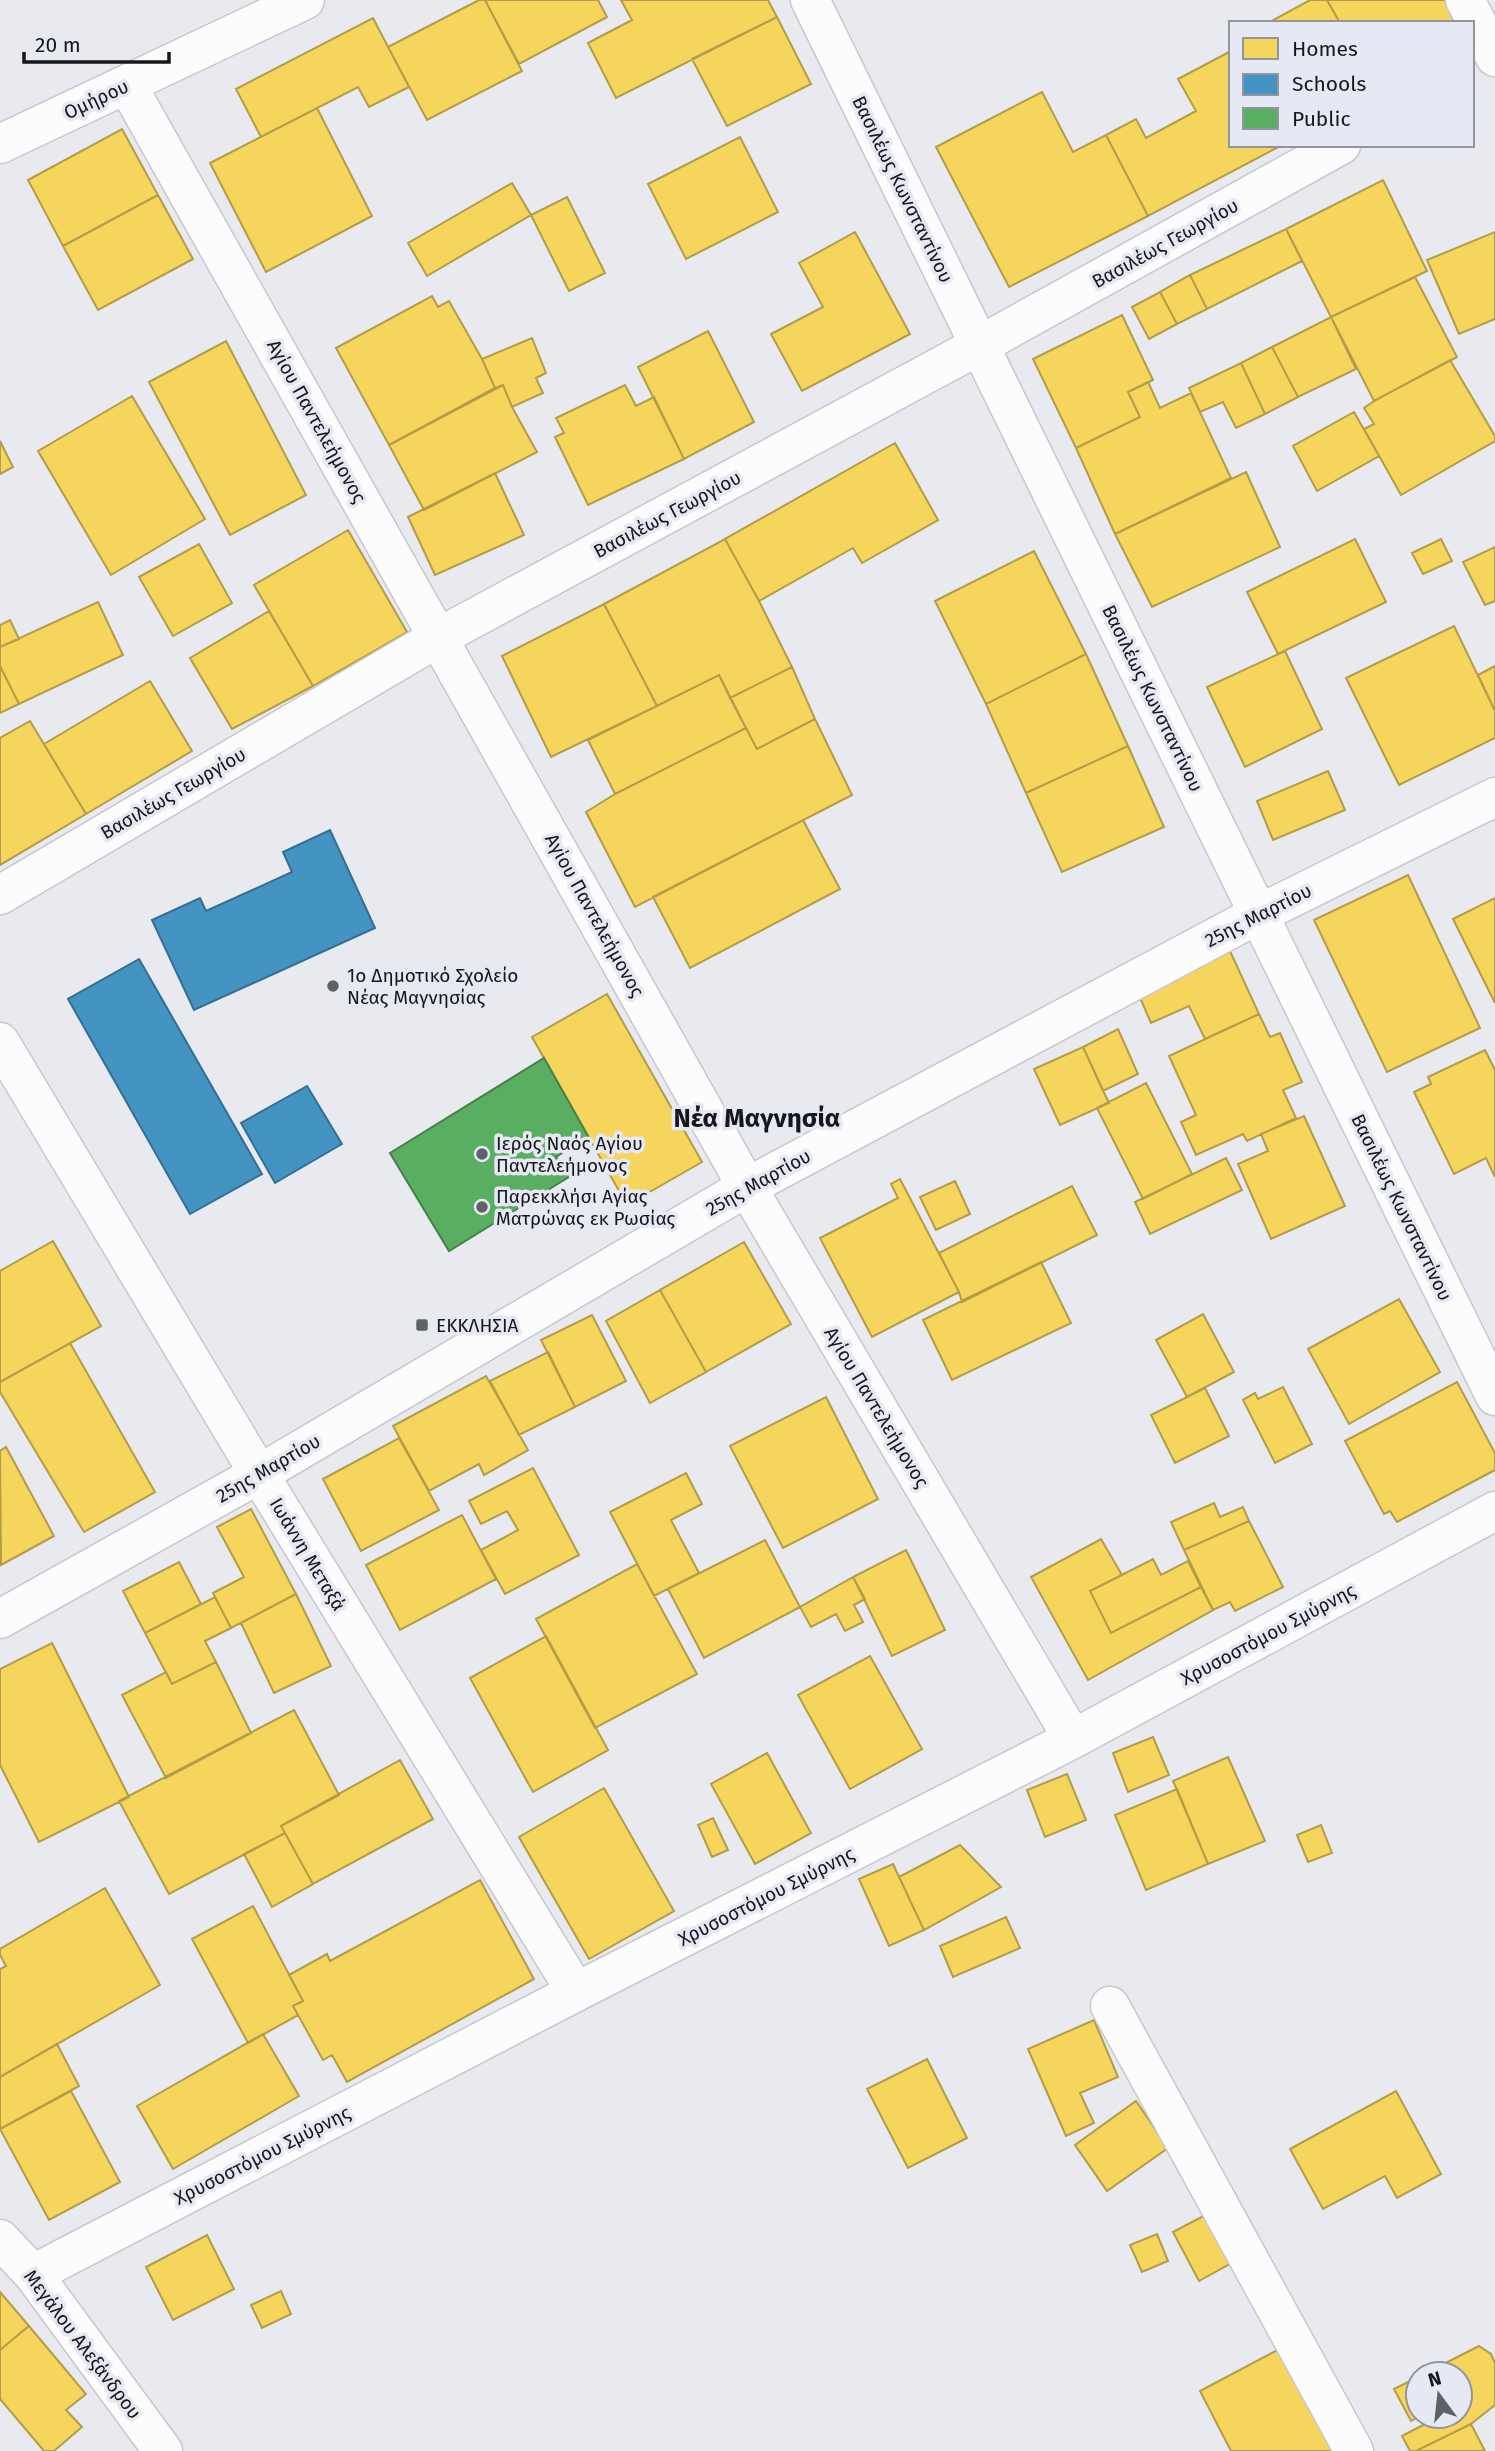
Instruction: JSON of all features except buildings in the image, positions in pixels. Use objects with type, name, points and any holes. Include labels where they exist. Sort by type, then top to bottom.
[{"type":"street","name":"Ομήρου","points":[[0,144],[305,0]]},
{"type":"street","name":"Βασιλέως Κωνσταντίνου","points":[[810,0],[1495,1396]]},
{"type":"street","points":[[1465,0],[1495,58],[1474,71]]},
{"type":"street","name":"Αγίου Παντελεήμονος","points":[[127,85],[747,1187],[1073,1739]]},
{"type":"street","name":"Βασιλέως Γεωργίου","points":[[0,895],[439,637],[980,345],[1336,147]]},
{"type":"street","name":"25ης Μαρτίου","points":[[0,1619],[259,1474],[747,1187],[1259,914],[1495,797]]},
{"type":"street","name":"Ιωάννη Μεταξά","points":[[0,1042],[259,1474],[576,1992]]},
{"type":"street","name":"Χρυσοστόμου Σμύρνης","points":[[33,2274],[576,1992],[1073,1739],[1495,1511]]},
{"type":"street","points":[[1110,2006],[1354,2451]]},
{"type":"street","name":"Μεγάλου Αλεξάνδρου","points":[[0,2239],[33,2274],[163,2451]]},
{"type":"place","name":"1ο Δημοτικό Σχολείο Νέας Μαγνησίας","points":[[333,986]]},
{"type":"place","name":"Ιερός Ναός Αγίου Παντελεήμονος","points":[[482,1154]]},
{"type":"place","name":"Παρεκκλήσι Αγίας Ματρώνας εκ Ρωσίας","points":[[482,1207]]},
{"type":"place","name":"ΕΚΚΛΗΣΙΑ","points":[[422,1325]]},
{"type":"district","name":"Νέα Μαγνησία","points":[[757,1118]]}]
